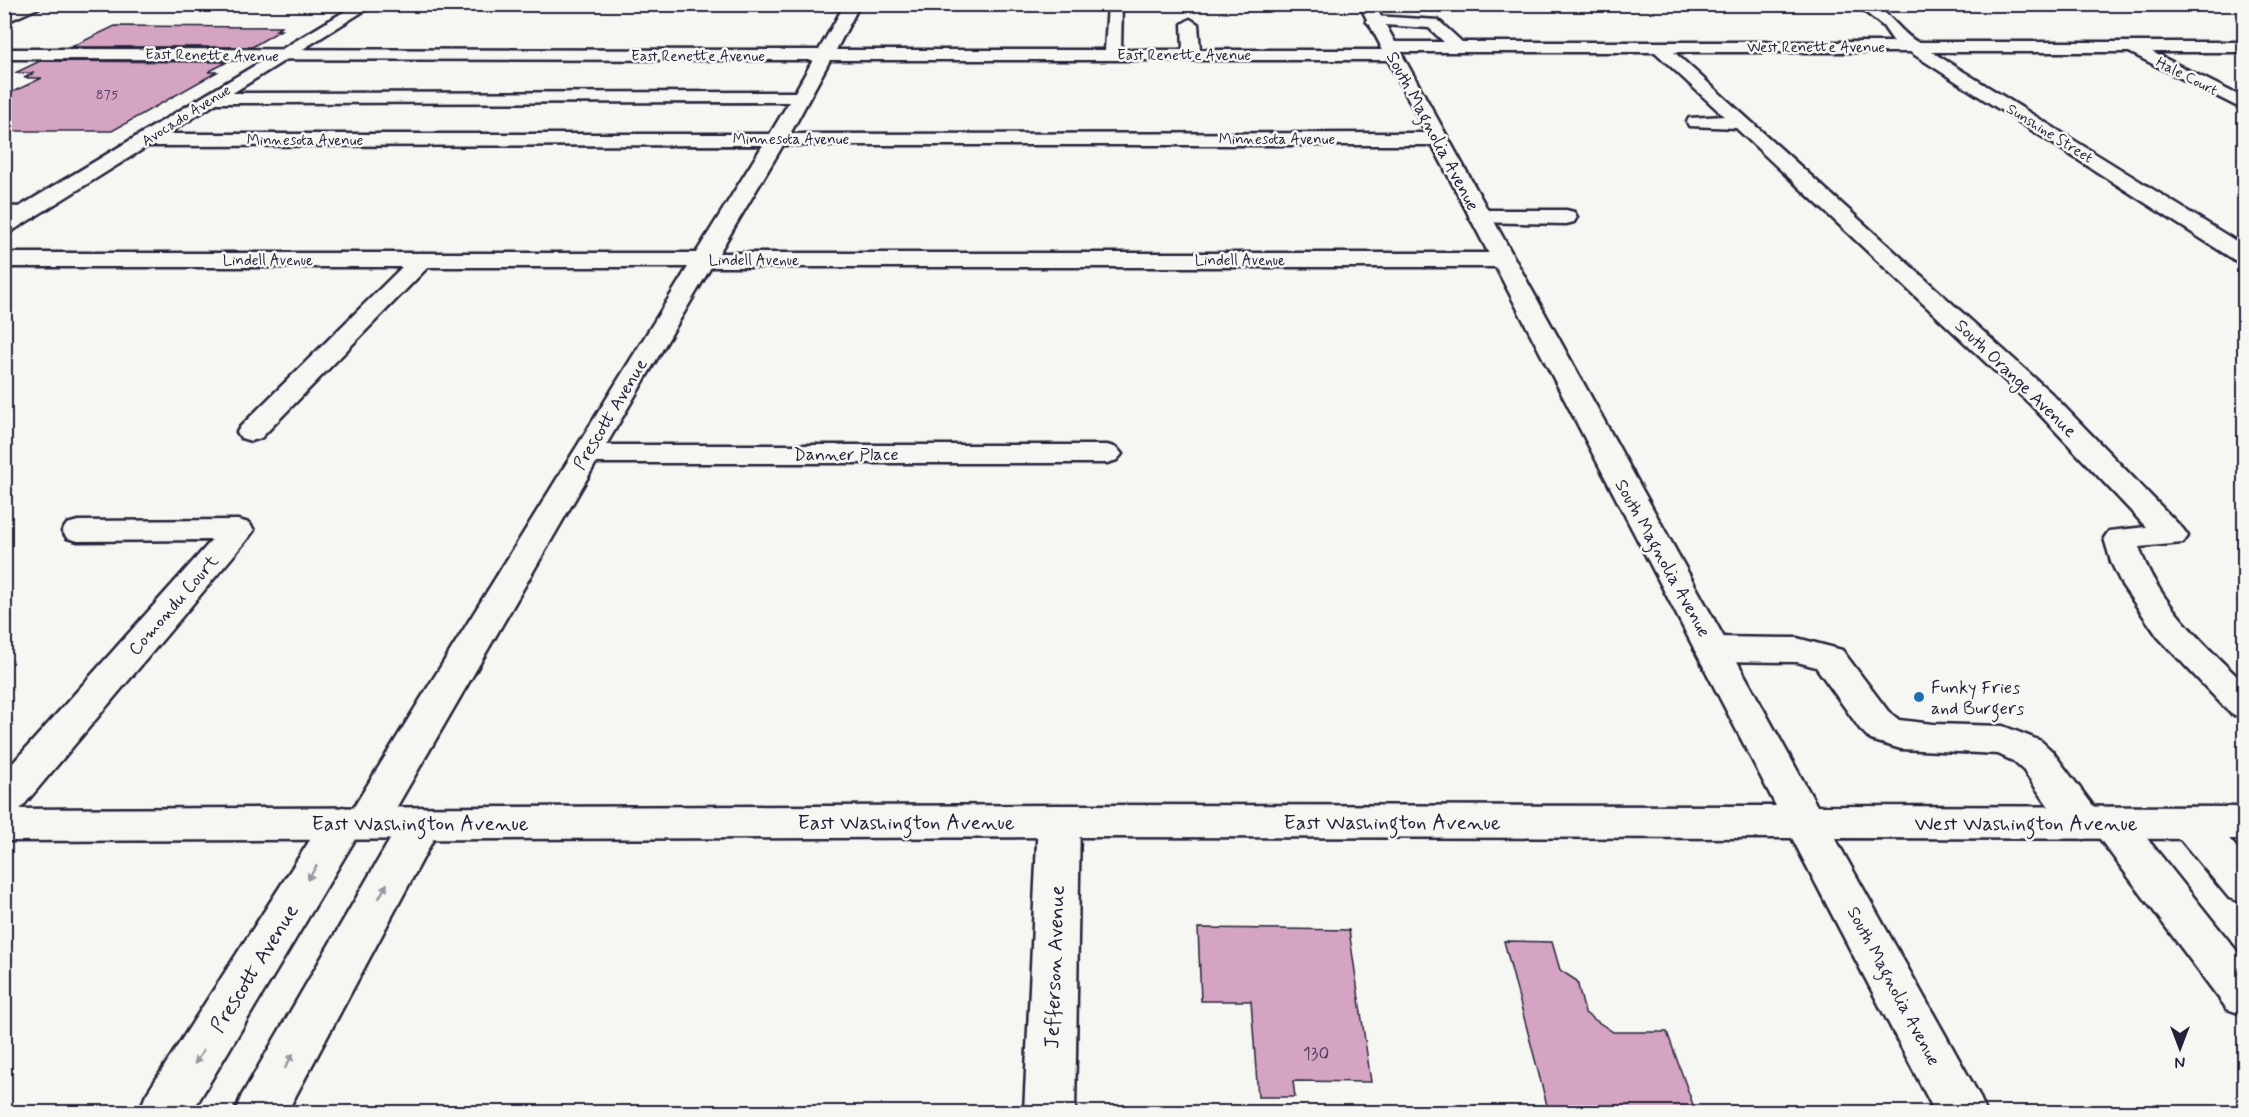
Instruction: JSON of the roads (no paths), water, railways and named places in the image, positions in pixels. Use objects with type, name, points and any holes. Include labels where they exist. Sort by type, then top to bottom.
[{"type":"street","points":[[4,19],[40,4]]},
{"type":"street","name":"Avocado Avenue","points":[[4,226],[15,213],[146,140],[368,4]]},
{"type":"street","name":"Prescott Avenue","points":[[164,1113],[354,823],[586,454],[777,139],[853,4]]},
{"type":"street","points":[[1113,55],[1114,4]]},
{"type":"street","name":"South Magnolia Avenue","points":[[1365,4],[1587,421],[1807,823],[1961,1113]]},
{"type":"street","name":"Sunshine Street","points":[[1862,4],[1888,23],[1899,38],[2244,256]]},
{"type":"street","points":[[1374,21],[1433,23],[1458,47]]},
{"type":"street","points":[[1190,24],[1192,55]]},
{"type":"street","points":[[1564,28],[1581,47]]},
{"type":"street","name":"West Renette Avenue","points":[[1390,51],[1458,47],[2244,46]]},
{"type":"street","name":"South Orange Avenue","points":[[1659,47],[2040,398],[2172,536],[2120,538],[2125,561],[2165,624],[2244,705]]},
{"type":"street","name":"Hale Court","points":[[2130,47],[2244,105]]},
{"type":"street","name":"East Renette Avenue","points":[[4,54],[824,56],[1192,55],[1390,51]]},
{"type":"street","points":[[215,98],[801,97]]},
{"type":"street","points":[[1696,122],[1739,122]]},
{"type":"street","name":"Minnesota Avenue","points":[[146,140],[1437,139]]},
{"type":"street","points":[[1480,217],[1566,217]]},
{"type":"street","name":"Lindell Avenue","points":[[4,260],[1503,260]]},
{"type":"street","points":[[251,432],[422,260]]},
{"type":"street","name":"Danner Place","points":[[586,454],[1107,454]]},
{"type":"street","name":"Comondu Court","points":[[4,801],[238,530],[78,531]]},
{"type":"street","points":[[1712,649],[1797,650],[1829,658],[1874,720],[1885,730],[1901,735],[1933,738],[2002,740],[2027,751],[2097,823],[2244,995]]},
{"type":"street","name":"East Washington Avenue","points":[[4,825],[1059,821],[1807,823]]},
{"type":"street","name":"Jefferson Avenue","points":[[1049,1113],[1059,821]]},
{"type":"street","points":[[260,1113],[421,823]]},
{"type":"street","name":"West Washington Avenue","points":[[1807,823],[2244,823]]},
{"type":"street","points":[[2191,823],[2244,886]]},
{"type":"place","name":"Funky Fries and Burgers","points":[[1919,697]]}]
